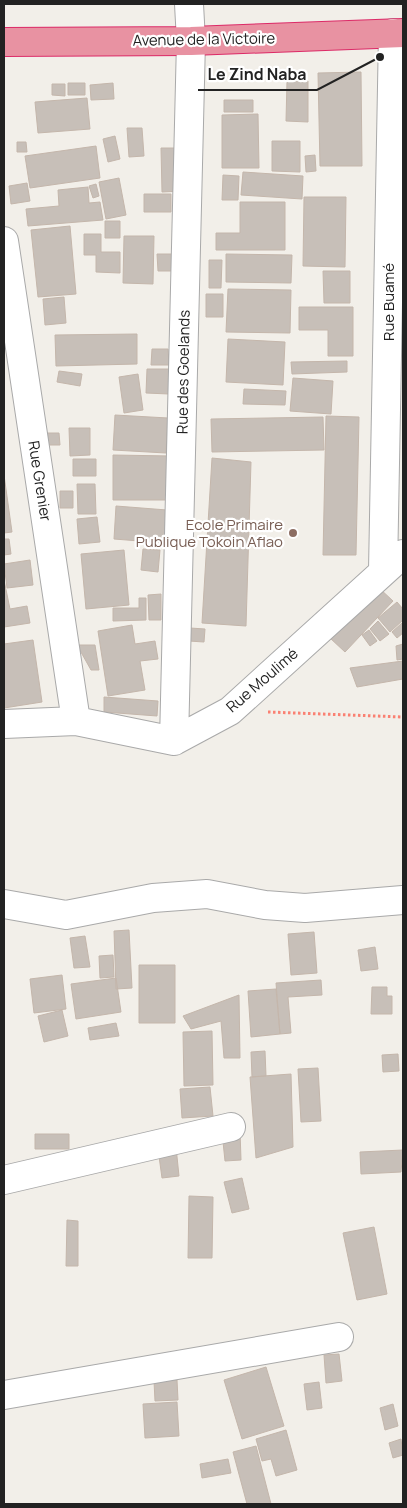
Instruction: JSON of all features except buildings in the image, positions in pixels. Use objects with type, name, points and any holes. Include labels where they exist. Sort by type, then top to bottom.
[{"type":"highway","name":"Avenue de la Victoire","points":[[4,42],[192,41],[398,33]]},
{"type":"street","name":"Rue des Goelands","points":[[174,741],[192,41],[189,4]]},
{"type":"street","name":"Rue Buamé","points":[[383,571],[398,33]]},
{"type":"street","name":"Rue Grenier","points":[[4,241],[76,721]]},
{"type":"street","name":"Rue Moulimé","points":[[174,741],[230,711],[403,554]]},
{"type":"street","points":[[4,724],[76,721],[174,741]]},
{"type":"street","points":[[4,904],[66,915],[152,898],[207,894],[265,905],[306,908],[403,900]]},
{"type":"street","points":[[4,1180],[231,1127]]},
{"type":"street","points":[[4,1395],[142,1373],[339,1337]]},
{"type":"path","points":[[230,711],[403,717]]},
{"type":"place","name":"Le Zind Naba","points":[[380,57]]},
{"type":"place","name":"Ecole Primaire Publique Tokoin Aflao","points":[[293,533]]}]
